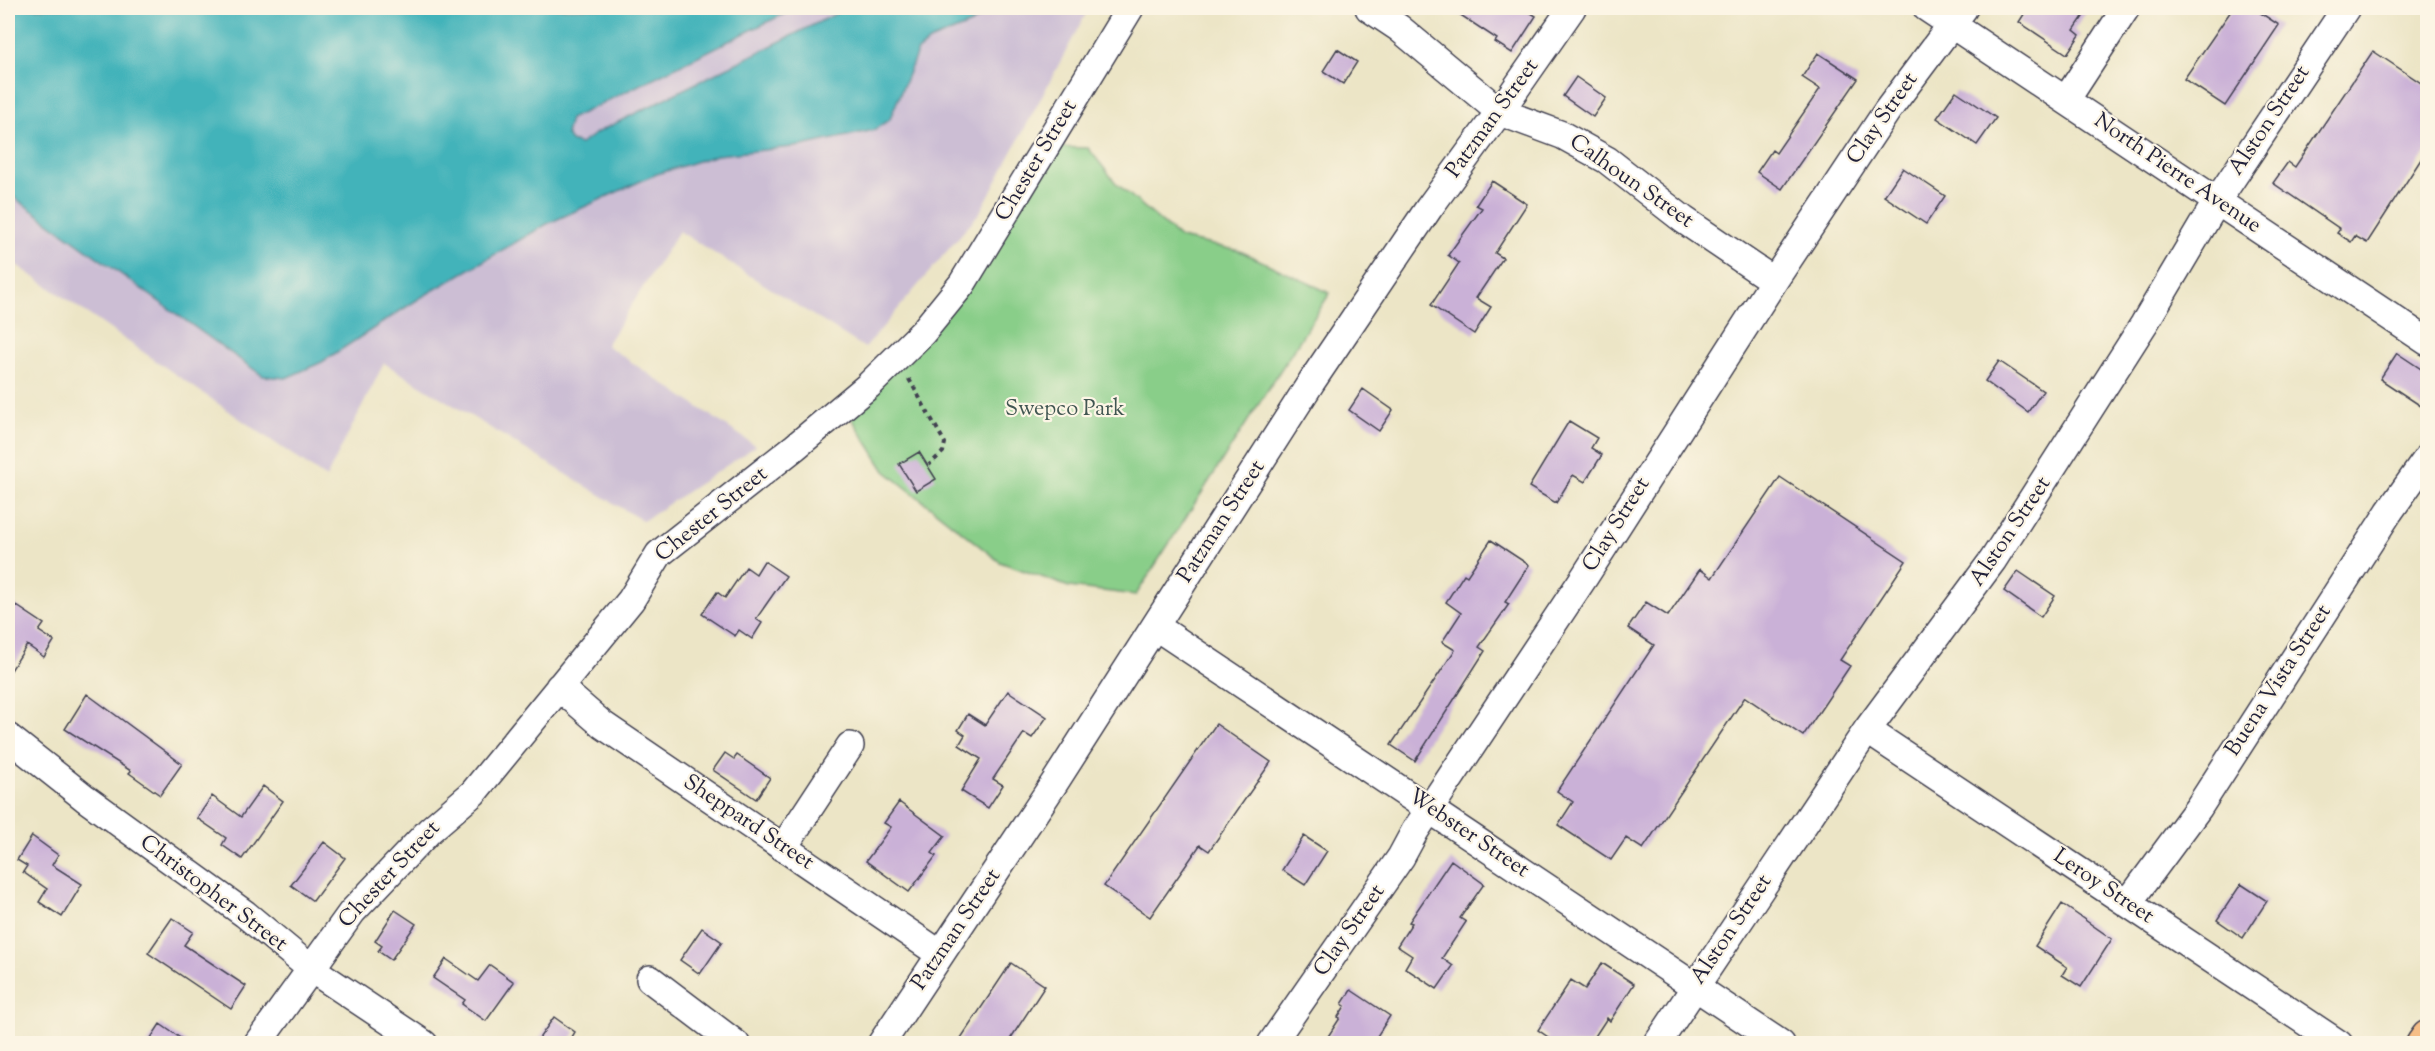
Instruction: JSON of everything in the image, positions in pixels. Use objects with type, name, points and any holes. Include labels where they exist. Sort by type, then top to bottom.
[{"type":"main road","points":[[2423,1044],[2427,1037]]},
{"type":"street","name":"Chester Street","points":[[257,1044],[352,912],[430,830],[473,793],[631,600],[659,554],[795,447],[868,386],[923,333],[962,284],[1130,8]]},
{"type":"street","name":"Calhoun Street","points":[[1369,8],[1399,28],[1500,112],[1562,135],[1607,160],[1684,219],[1774,281]]},
{"type":"street","name":"Patzman Street","points":[[881,1044],[1055,783],[1369,295],[1572,8]]},
{"type":"street","name":"North Pierre Avenue","points":[[1927,8],[1958,16],[2066,100],[2427,342]]},
{"type":"street","points":[[2066,100],[2126,8]]},
{"type":"street","name":"Alston Street","points":[[1657,1044],[1867,730],[1999,551],[2144,324],[2217,201],[2346,8]]},
{"type":"street","name":"Clay Street","points":[[1271,1044],[1393,869],[1430,809],[1585,576],[1774,281],[1887,111],[1958,16]]},
{"type":"street","name":"Buena Vista Street","points":[[2128,903],[2199,807],[2389,512],[2427,457]]},
{"type":"street","name":"Webster Street","points":[[1155,626],[1781,1044]]},
{"type":"street","name":"Sheppard Street","points":[[559,687],[603,725],[940,954]]},
{"type":"street","name":"Leroy Street","points":[[1867,730],[2339,1044]]},
{"type":"street","name":"Christopher Street","points":[[8,737],[90,802],[208,885],[310,968],[424,1044]]},
{"type":"street","points":[[783,848],[850,746]]},
{"type":"street","points":[[650,979],[736,1044]]},
{"type":"path","points":[[897,357],[945,443],[944,452],[929,465]]},
{"type":"shaded area","points":[[8,8],[1089,8],[980,212],[865,348],[679,231],[606,345],[756,446],[643,521],[384,363],[326,478],[8,259]]},
{"type":"green space","name":"Swepco Park","points":[[1045,147],[1088,148],[1116,183],[1180,238],[1240,251],[1330,293],[1136,595],[1069,587],[1000,562],[885,471],[844,406],[923,333]]},
{"type":"water","points":[[8,8],[796,8],[570,119],[566,134],[571,141],[580,144],[598,132],[847,8],[993,8],[971,24],[929,41],[917,52],[890,119],[874,130],[802,146],[717,155],[654,175],[547,224],[420,298],[322,362],[286,378],[263,376],[8,193]]},
{"type":"building","points":[[1450,8],[1523,8],[1536,16],[1512,53],[1495,42],[1497,39]]},
{"type":"building","points":[[2028,8],[2089,8],[2074,30],[2080,35],[2067,54],[2019,22]]},
{"type":"building","points":[[2233,8],[2253,8],[2279,25],[2225,106],[2184,79]]},
{"type":"building","points":[[1337,49],[1357,62],[1343,84],[1323,71]]},
{"type":"building","points":[[2373,51],[2427,87],[2427,150],[2367,243],[2355,236],[2351,242],[2337,233],[2340,229],[2273,183],[2288,162],[2295,167]]},
{"type":"building","points":[[1818,53],[1858,79],[1782,189],[1757,172],[1772,150],[1776,153],[1820,89],[1802,77]]},
{"type":"building","points":[[1576,77],[1606,98],[1593,117],[1563,96]]},
{"type":"building","points":[[1956,91],[1996,118],[1977,145],[1937,118]]},
{"type":"building","points":[[1903,168],[1945,196],[1926,224],[1884,196]]},
{"type":"building","points":[[1492,181],[1527,204],[1495,253],[1503,258],[1476,298],[1491,307],[1474,334],[1431,305],[1459,263],[1448,255],[1482,208],[1476,205]]},
{"type":"building","points":[[2397,353],[2427,373],[2427,410],[2380,379]]},
{"type":"building","points":[[1999,361],[2043,391],[2028,412],[1985,381]]},
{"type":"building","points":[[1363,389],[1393,410],[1379,431],[1349,410]]},
{"type":"building","points":[[1569,421],[1597,438],[1591,448],[1602,455],[1585,482],[1573,475],[1556,503],[1529,487]]},
{"type":"building","points":[[919,452],[936,479],[916,491],[899,464]]},
{"type":"building","points":[[1780,477],[1906,561],[1840,660],[1850,666],[1803,736],[1745,697],[1643,849],[1626,838],[1611,860],[1558,825],[1573,802],[1557,791],[1654,645],[1628,628],[1646,602],[1668,616],[1700,569],[1712,578]]},
{"type":"building","points":[[1491,540],[1529,565],[1505,602],[1509,604],[1479,647],[1485,651],[1415,761],[1391,745],[1455,650],[1442,642],[1461,613],[1446,602],[1464,574],[1467,576]]},
{"type":"building","points":[[764,561],[786,576],[756,619],[762,623],[752,639],[739,630],[735,636],[702,614],[717,592],[725,598],[746,567],[756,574]]},
{"type":"building","points":[[2018,571],[2055,596],[2041,617],[2004,591]]},
{"type":"building","points":[[8,600],[44,624],[39,631],[54,641],[44,657],[27,645],[8,675]]},
{"type":"building","points":[[1008,691],[1047,717],[1032,738],[1024,733],[993,779],[1003,785],[988,808],[961,791],[981,759],[959,745],[965,735],[958,730],[968,714],[985,725]]},
{"type":"building","points":[[87,694],[182,764],[160,795],[129,773],[131,771],[65,729]]},
{"type":"building","points":[[1216,724],[1271,762],[1209,851],[1200,845],[1150,917],[1104,886]]},
{"type":"building","points":[[725,753],[734,759],[737,755],[770,778],[756,799],[713,770]]},
{"type":"building","points":[[263,786],[283,801],[242,859],[222,845],[226,838],[197,818],[212,796],[241,817]]},
{"type":"building","points":[[899,802],[945,836],[932,853],[936,856],[909,892],[866,861],[891,827],[884,823]]},
{"type":"building","points":[[32,836],[58,855],[52,865],[82,884],[62,917],[39,902],[47,889],[23,872],[27,866],[17,860]]},
{"type":"building","points":[[1304,836],[1327,851],[1305,885],[1282,870]]},
{"type":"building","points":[[324,842],[345,858],[313,901],[291,885]]},
{"type":"building","points":[[1451,860],[1484,884],[1460,918],[1466,922],[1442,958],[1453,966],[1437,989],[1405,968],[1412,956],[1397,946],[1412,923],[1409,922]]},
{"type":"building","points":[[2241,884],[2267,901],[2243,938],[2217,920]]},
{"type":"building","points":[[2062,904],[2112,939],[2081,987],[2062,975],[2067,967],[2035,946]]},
{"type":"building","points":[[395,910],[416,924],[391,960],[378,951],[382,946],[375,941]]},
{"type":"building","points":[[172,918],[193,932],[184,945],[246,986],[231,1009],[148,953]]},
{"type":"building","points":[[702,928],[722,942],[700,974],[680,960]]},
{"type":"building","points":[[446,959],[478,981],[490,965],[514,982],[486,1021],[462,1004],[465,1000],[433,978]]},
{"type":"building","points":[[1011,963],[1045,986],[1007,1044],[957,1044]]},
{"type":"building","points":[[1602,963],[1634,984],[1610,1021],[1607,1018],[1590,1044],[1544,1044],[1548,1037],[1538,1030],[1571,980],[1585,989]]},
{"type":"building","points":[[1351,990],[1390,1016],[1372,1044],[1323,1044],[1340,1018],[1338,1017],[1345,1006],[1342,1004]]},
{"type":"building","points":[[554,1017],[575,1032],[568,1044],[535,1044]]},
{"type":"building","points":[[160,1024],[189,1044],[147,1044]]}]
